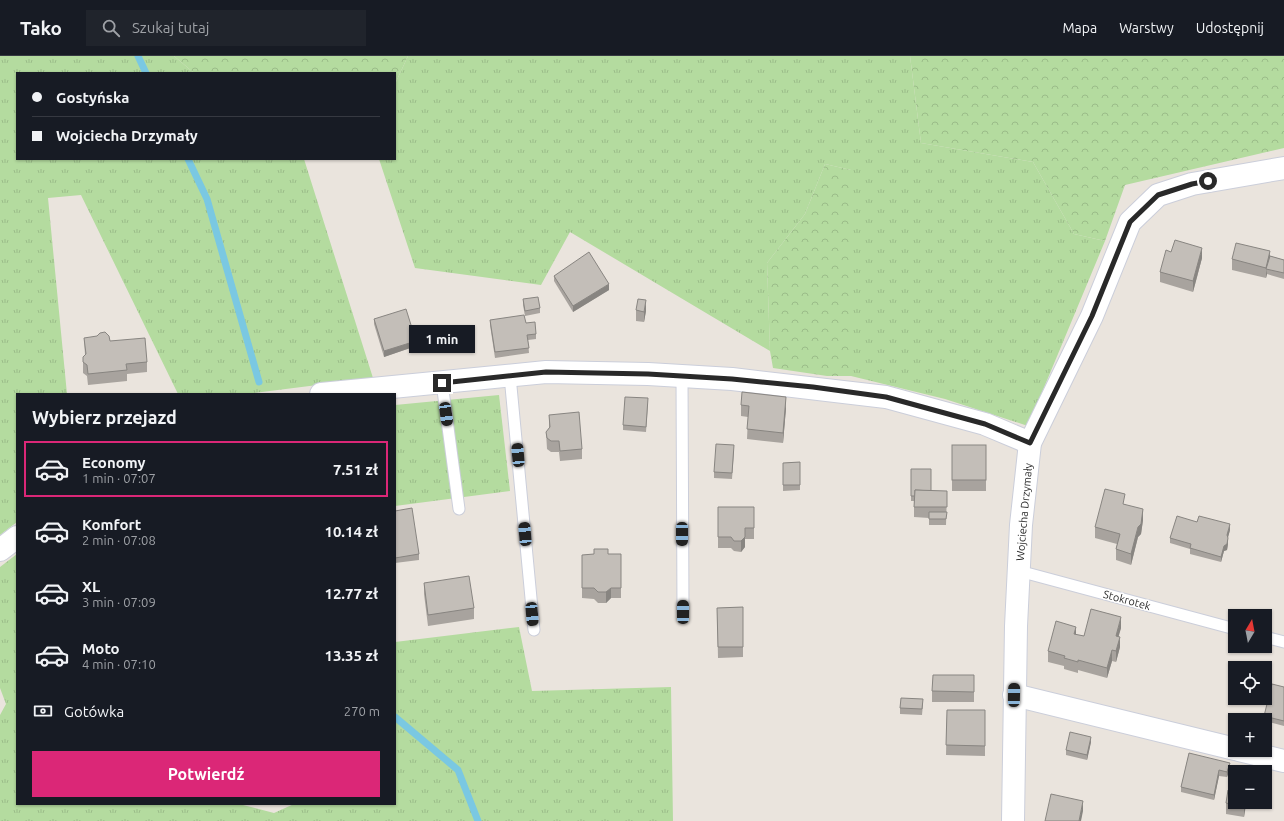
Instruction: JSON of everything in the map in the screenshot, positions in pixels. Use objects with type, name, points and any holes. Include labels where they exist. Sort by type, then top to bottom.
[{"type":"street","name":"Wojciecha Drzymały","points":[[1013,821],[1014,695],[1021,525],[1030,443],[1092,316],[1130,222],[1158,195],[1192,184],[1284,168]]},
{"type":"street","points":[[332,393],[546,372],[682,376],[813,387],[886,397],[985,424],[1030,443]]},
{"type":"street","points":[[0,550],[16,538]]},
{"type":"street","points":[[1014,695],[1228,747]]},
{"type":"street","points":[[1267,757],[1284,761]]},
{"type":"lane","points":[[510,376],[534,630]]},
{"type":"lane","points":[[682,376],[683,612]]},
{"type":"lane","points":[[442,383],[459,509]]},
{"type":"lane","name":"Stokrotek","points":[[1019,571],[1228,627]]},
{"type":"lane","points":[[1272,638],[1284,642]]},
{"type":"green space","points":[[0,56],[174,56],[193,72],[16,72],[16,160],[304,160],[373,378],[254,393],[178,393],[81,195],[48,198],[67,393],[16,393],[16,523],[0,535]]},
{"type":"green space","points":[[174,56],[408,56],[396,82],[396,72],[193,72]]},
{"type":"green space","points":[[408,56],[910,56],[921,143],[1033,162],[1074,234],[1105,241],[1028,426],[945,399],[851,376],[851,170],[825,164],[805,214],[767,263],[770,351],[570,232],[541,285],[415,268],[379,160],[396,160],[396,82]]},
{"type":"green space","points":[[910,56],[1284,56],[1284,148],[1125,185],[1105,241],[1074,234],[1033,162],[921,143]]},
{"type":"green space","points":[[825,164],[851,170],[851,376],[827,376],[773,368],[770,351],[767,263],[805,214]]},
{"type":"green space","points":[[499,395],[510,491],[396,506],[396,405]]},
{"type":"green space","points":[[16,555],[16,805],[243,805],[274,813],[292,805],[396,805],[396,642],[519,627],[532,691],[671,687],[673,821],[0,821],[0,715],[6,704],[0,688],[0,567]]},
{"type":"building","points":[[1175,240],[1202,248],[1193,281],[1160,272],[1166,250],[1171,252]]},
{"type":"building","points":[[1236,243],[1270,251],[1266,268],[1232,259]]},
{"type":"building","points":[[589,252],[609,284],[573,306],[554,276]]},
{"type":"building","points":[[1270,256],[1284,260],[1284,273],[1266,269]]},
{"type":"building","points":[[538,297],[540,308],[525,311],[523,299]]},
{"type":"building","points":[[638,299],[646,300],[644,312],[636,310]]},
{"type":"building","points":[[406,309],[416,341],[384,351],[374,319]]},
{"type":"building","points":[[524,315],[526,323],[535,322],[536,334],[527,335],[529,348],[495,352],[490,320]]},
{"type":"building","points":[[105,332],[109,336],[110,341],[145,338],[147,362],[126,364],[127,370],[88,374],[87,365],[83,362],[83,357],[86,354],[84,338],[97,336],[100,333]]},
{"type":"building","points":[[742,392],[786,397],[783,433],[747,429],[749,406],[741,405]]},
{"type":"building","points":[[625,397],[648,398],[646,427],[623,425]]},
{"type":"building","points":[[579,412],[582,449],[560,451],[559,441],[551,441],[547,438],[546,432],[550,427],[549,415]]},
{"type":"building","points":[[716,444],[734,445],[732,473],[714,472]]},
{"type":"building","points":[[952,445],[986,445],[986,480],[952,480]]},
{"type":"building","points":[[800,462],[800,485],[783,485],[783,463]]},
{"type":"building","points":[[911,469],[931,469],[931,491],[915,490],[915,496],[911,496]]},
{"type":"building","points":[[1105,489],[1125,494],[1123,504],[1143,509],[1141,524],[1138,527],[1131,554],[1116,549],[1120,534],[1095,527]]},
{"type":"building","points":[[915,490],[947,491],[947,507],[914,507]]},
{"type":"building","points":[[718,507],[754,507],[754,528],[745,528],[745,537],[741,541],[734,541],[731,537],[718,537]]},
{"type":"building","points":[[412,508],[419,554],[396,558],[396,511]]},
{"type":"building","points":[[929,512],[947,512],[946,519],[929,519]]},
{"type":"building","points":[[1177,516],[1197,522],[1199,516],[1230,524],[1227,535],[1227,544],[1224,546],[1221,557],[1190,548],[1191,544],[1170,538]]},
{"type":"building","points":[[594,549],[608,549],[608,554],[621,554],[621,588],[611,588],[606,592],[598,592],[594,588],[582,588],[582,555],[594,554]]},
{"type":"building","points":[[469,576],[474,608],[428,615],[424,583]]},
{"type":"building","points":[[743,607],[743,647],[718,647],[717,608]]},
{"type":"building","points":[[1091,609],[1121,617],[1116,636],[1120,637],[1116,651],[1112,650],[1107,668],[1078,660],[1078,662],[1064,658],[1065,656],[1048,651],[1056,621],[1076,627],[1074,634],[1084,636]]},
{"type":"building","points":[[933,675],[974,675],[974,692],[932,691]]},
{"type":"building","points":[[1272,684],[1284,687],[1284,721],[1272,718],[1272,713],[1265,713],[1267,705],[1272,705]]},
{"type":"building","points":[[901,698],[923,699],[922,709],[900,708]]},
{"type":"building","points":[[947,710],[985,710],[985,746],[946,745]]},
{"type":"building","points":[[1070,732],[1091,737],[1087,755],[1066,750]]},
{"type":"building","points":[[1189,753],[1230,763],[1228,765],[1227,772],[1219,770],[1214,795],[1181,787]]},
{"type":"building","points":[[1228,790],[1228,803],[1226,803]]},
{"type":"building","points":[[1051,794],[1083,801],[1079,821],[1045,821]]},
{"type":"waterway","points":[[138,56],[146,72]]},
{"type":"waterway","points":[[188,160],[207,199],[259,382]]},
{"type":"waterway","points":[[396,718],[458,770],[478,821]]},
{"type":"route","points":[[442,383],[546,372],[648,374],[732,379],[813,387],[886,397],[985,424],[1030,443],[1092,316],[1130,222],[1158,195],[1192,184],[1208,181]]}]
